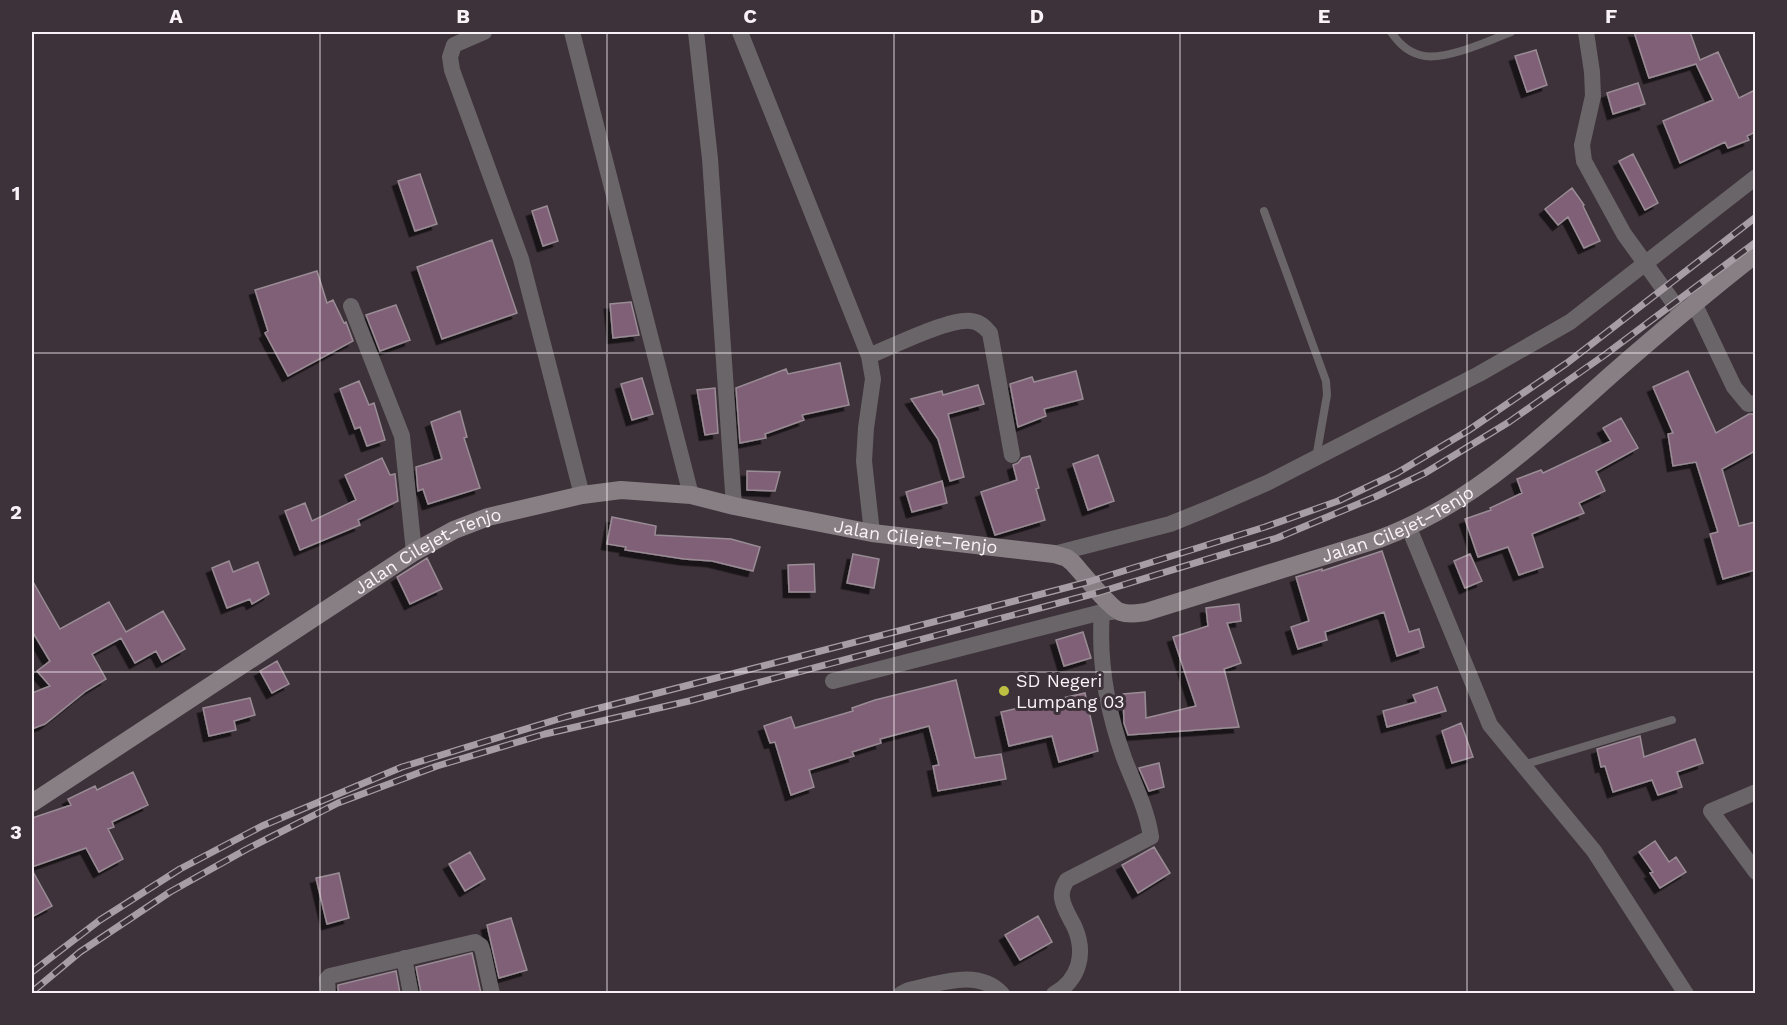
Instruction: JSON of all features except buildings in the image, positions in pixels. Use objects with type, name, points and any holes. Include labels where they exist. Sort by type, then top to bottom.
[{"type":"main road","name":"Jalan Cilejet–Tenjo","points":[[32,803],[414,552],[454,530],[488,517],[582,495],[621,490],[692,495],[734,506],[872,533],[1054,554],[1067,558],[1073,563],[1111,606],[1111,612],[1146,612],[1409,528],[1464,498],[1496,475],[1687,308],[1755,254]]},
{"type":"street","points":[[484,32],[454,45],[450,57],[452,70],[521,259],[582,495]]},
{"type":"street","points":[[572,32],[692,495]]},
{"type":"street","points":[[696,32],[710,159],[734,506]]},
{"type":"street","points":[[740,32],[869,356],[873,379],[864,461],[872,533]]},
{"type":"street","points":[[1586,32],[1593,96],[1582,145],[1584,161],[1624,234],[1645,264],[1687,308],[1734,387],[1748,404],[1755,403]]},
{"type":"street","points":[[1054,554],[1170,524],[1269,482],[1479,374],[1570,322],[1755,177]]},
{"type":"street","points":[[351,306],[402,436],[414,552]]},
{"type":"street","points":[[869,356],[954,322],[970,321],[983,325],[990,333],[1012,455]]},
{"type":"street","points":[[1409,528],[1490,725],[1594,851],[1686,993]]},
{"type":"street","points":[[833,681],[1111,612]]},
{"type":"street","points":[[1054,993],[1064,988],[1076,973],[1079,964],[1080,940],[1062,899],[1062,888],[1067,880],[1151,837],[1149,820],[1124,757],[1110,712],[1101,662],[1100,636],[1111,612]]},
{"type":"street","points":[[1755,792],[1711,811],[1755,872]]},
{"type":"street","points":[[328,993],[326,983],[330,976],[476,942],[481,946],[483,952],[492,993]]},
{"type":"street","points":[[404,958],[411,993]]},
{"type":"street","points":[[901,993],[966,979],[982,981],[1002,993]]},
{"type":"lane","points":[[1391,32],[1401,45],[1420,56],[1445,55],[1511,32]]},
{"type":"lane","points":[[1264,211],[1326,381],[1327,394],[1316,459]]},
{"type":"lane","points":[[1522,765],[1672,720]]},
{"type":"railway","points":[[32,972],[100,920],[180,869],[262,826],[402,767],[565,717],[1088,582],[1265,527],[1338,501],[1397,473],[1469,430],[1567,363],[1756,217]]},
{"type":"railway","points":[[32,992],[80,952],[170,892],[247,849],[338,803],[437,766],[545,734],[689,701],[1100,592],[1277,538],[1375,497],[1425,473],[1509,422],[1606,354],[1756,242]]},
{"type":"place","name":"SD Negeri Lumpang 03","points":[[1004,691]]}]
